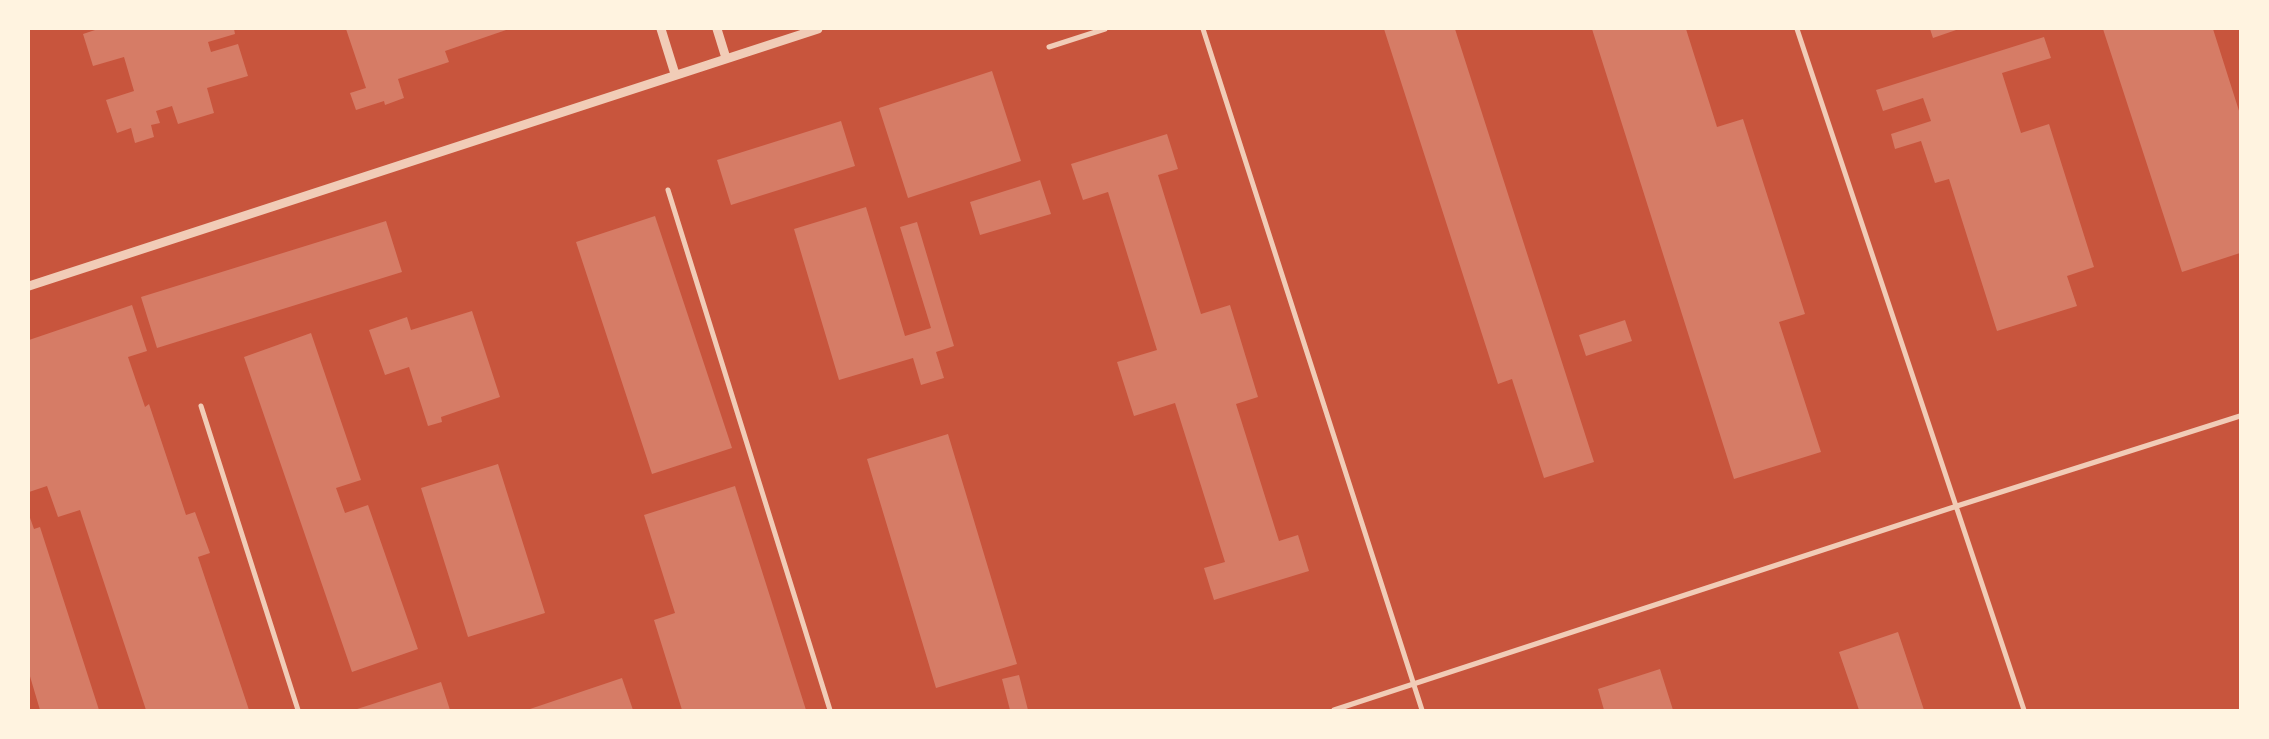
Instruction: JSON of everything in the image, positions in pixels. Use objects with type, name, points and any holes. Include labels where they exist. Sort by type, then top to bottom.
[{"type":"street","points":[[661,29],[675,74]]},
{"type":"street","points":[[717,29],[726,58]]},
{"type":"street","points":[[29,286],[675,74],[818,29]]},
{"type":"street","points":[[1049,47],[1105,29]]},
{"type":"street","points":[[1202,29],[1422,710]]},
{"type":"street","points":[[1796,29],[2024,710]]},
{"type":"street","points":[[668,190],[830,710]]},
{"type":"street","points":[[201,406],[298,710]]},
{"type":"street","points":[[1334,710],[1957,506],[2240,416]]},
{"type":"building","points":[[98,29],[234,29],[235,34],[208,42],[211,52],[238,44],[248,76],[207,88],[214,113],[178,124],[172,106],[156,111],[160,123],[151,125],[154,137],[135,143],[131,128],[117,133],[106,100],[134,91],[124,57],[93,66],[83,34]]},
{"type":"building","points":[[346,29],[509,29],[445,51],[449,62],[398,79],[404,98],[385,105],[384,101],[356,110],[350,93],[366,88]]},
{"type":"building","points":[[1384,29],[1455,29],[1594,462],[1544,478],[1512,379],[1498,384]]},
{"type":"building","points":[[1592,29],[1686,29],[1717,127],[1743,119],[1805,314],[1779,322],[1821,452],[1734,479]]},
{"type":"building","points":[[1930,29],[1959,29],[1933,38]]},
{"type":"building","points":[[2103,29],[2213,29],[2240,114],[2240,253],[2182,272]]},
{"type":"building","points":[[2044,37],[2051,58],[2002,73],[2021,133],[2049,124],[2094,267],[2067,276],[2077,306],[1997,331],[1949,179],[1935,183],[1921,141],[1895,149],[1891,134],[1931,121],[1923,98],[1883,111],[1876,90]]},
{"type":"building","points":[[992,71],[1021,161],[908,198],[879,108]]},
{"type":"building","points":[[841,121],[855,166],[731,205],[717,160]]},
{"type":"building","points":[[1167,134],[1178,169],[1158,175],[1201,314],[1230,305],[1258,397],[1236,404],[1279,541],[1298,535],[1309,571],[1214,600],[1204,568],[1225,562],[1175,403],[1134,416],[1117,362],[1157,350],[1108,192],[1083,200],[1071,164]]},
{"type":"building","points":[[1040,180],[1051,214],[980,235],[970,202]]},
{"type":"building","points":[[866,207],[905,336],[931,328],[900,227],[917,222],[954,346],[936,352],[944,378],[921,385],[913,358],[839,380],[794,229]]},
{"type":"building","points":[[655,216],[732,448],[652,474],[576,242]]},
{"type":"building","points":[[386,221],[402,272],[157,348],[141,297]]},
{"type":"building","points":[[132,305],[147,351],[128,357],[145,407],[149,404],[186,515],[195,512],[210,553],[198,557],[249,710],[146,710],[80,510],[58,517],[47,486],[29,492],[29,340]]},
{"type":"building","points":[[472,311],[500,397],[441,417],[442,422],[428,426],[409,367],[385,375],[369,330],[407,317],[411,330]]},
{"type":"building","points":[[1625,320],[1632,341],[1586,356],[1579,335]]},
{"type":"building","points":[[311,333],[361,480],[336,488],[345,513],[368,505],[418,649],[352,672],[244,357]]},
{"type":"building","points":[[948,434],[1017,664],[936,688],[867,459]]},
{"type":"building","points":[[498,464],[545,613],[468,637],[421,488]]},
{"type":"building","points":[[735,486],[806,710],[682,710],[654,620],[675,613],[644,515]]},
{"type":"building","points":[[29,515],[34,529],[40,527],[99,710],[40,710],[29,673]]},
{"type":"building","points":[[1898,632],[1924,710],[1859,710],[1839,652]]},
{"type":"building","points":[[1660,669],[1673,710],[1604,710],[1598,689]]},
{"type":"building","points":[[1019,675],[1028,710],[1010,710],[1002,679]]},
{"type":"building","points":[[622,678],[633,710],[527,710]]},
{"type":"building","points":[[441,682],[450,710],[354,710]]}]
